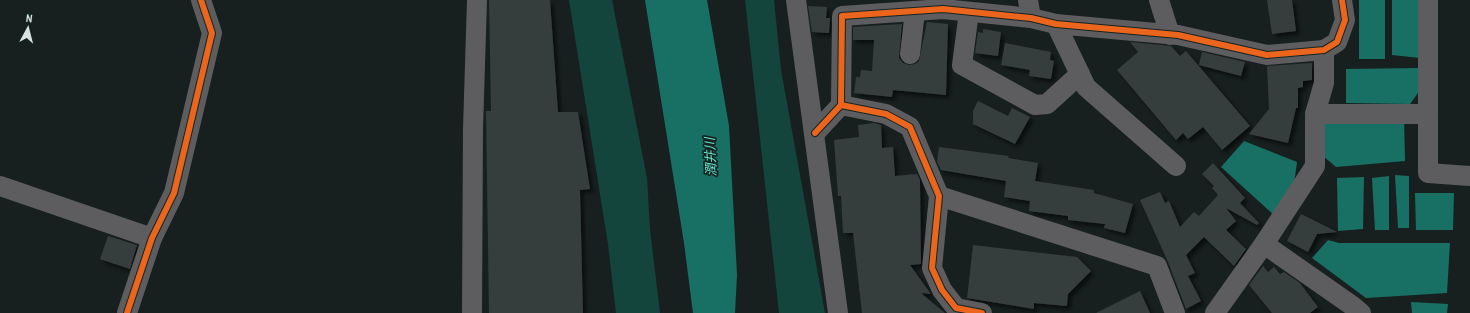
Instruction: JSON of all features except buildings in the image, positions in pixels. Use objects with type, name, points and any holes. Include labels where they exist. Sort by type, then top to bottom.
[{"type":"street","points":[[127,313],[152,238],[174,193],[212,33],[201,0]]},
{"type":"street","points":[[472,313],[473,129],[478,0]]},
{"type":"street","points":[[796,0],[838,313]]},
{"type":"street","points":[[1159,0],[1170,35]]},
{"type":"street","points":[[815,133],[841,105],[842,16],[943,9],[969,12],[1030,9],[1056,24],[1178,35],[1266,55],[1324,50],[1337,42],[1345,20],[1342,0]]},
{"type":"street","points":[[1428,0],[1428,173],[1470,176]]},
{"type":"street","points":[[910,54],[915,11]]},
{"type":"street","points":[[969,12],[962,65],[1035,105],[1047,104],[1080,74]]},
{"type":"street","points":[[1056,24],[1086,87],[1176,166]]},
{"type":"street","points":[[1215,313],[1264,244],[1315,166],[1315,114],[1324,83],[1324,50]]},
{"type":"street","points":[[841,105],[886,114],[910,127],[939,196],[932,268],[942,290],[956,308],[982,313]]},
{"type":"street","points":[[1315,114],[1428,114]]},
{"type":"street","points":[[0,186],[152,238]]},
{"type":"street","points":[[939,196],[1157,266],[1173,312]]},
{"type":"street","points":[[1264,244],[1361,313]]},
{"type":"shaded area","points":[[569,0],[612,0],[647,178],[650,229],[660,313],[616,313],[608,244]]},
{"type":"shaded area","points":[[745,0],[774,0],[781,70],[825,313],[779,313]]},
{"type":"water","name":"潤井川","points":[[645,0],[707,0],[729,126],[737,275],[735,313],[693,313],[684,243]]},
{"type":"water","points":[[1359,0],[1385,0],[1385,59],[1359,59]]},
{"type":"water","points":[[1392,0],[1420,0],[1420,58],[1392,55]]},
{"type":"water","points":[[1420,68],[1418,93],[1410,104],[1346,103],[1346,69]]},
{"type":"water","points":[[1404,117],[1405,161],[1336,167],[1322,155],[1322,119]]},
{"type":"water","points":[[1244,141],[1297,162],[1293,191],[1276,217],[1221,167]]},
{"type":"water","points":[[1395,175],[1409,176],[1409,228],[1398,228]]},
{"type":"water","points":[[1389,176],[1389,230],[1375,230],[1372,178]]},
{"type":"water","points":[[1364,177],[1363,229],[1338,231],[1337,178]]},
{"type":"water","points":[[1415,193],[1454,193],[1453,230],[1416,230]]},
{"type":"water","points":[[1328,240],[1339,243],[1450,243],[1447,293],[1366,298],[1312,258]]},
{"type":"water","points":[[1411,302],[1448,304],[1447,313],[1412,313]]},
{"type":"cycle path","points":[[127,313],[152,238],[174,193],[212,33],[201,0]]},
{"type":"cycle path","points":[[841,105],[842,16],[943,9],[1031,18],[1056,24],[1178,35],[1267,55],[1324,50],[1337,42],[1345,20],[1342,0]]},
{"type":"cycle path","points":[[815,133],[841,105],[886,114],[910,127],[939,196],[932,268],[942,290],[956,308],[982,313]]}]
